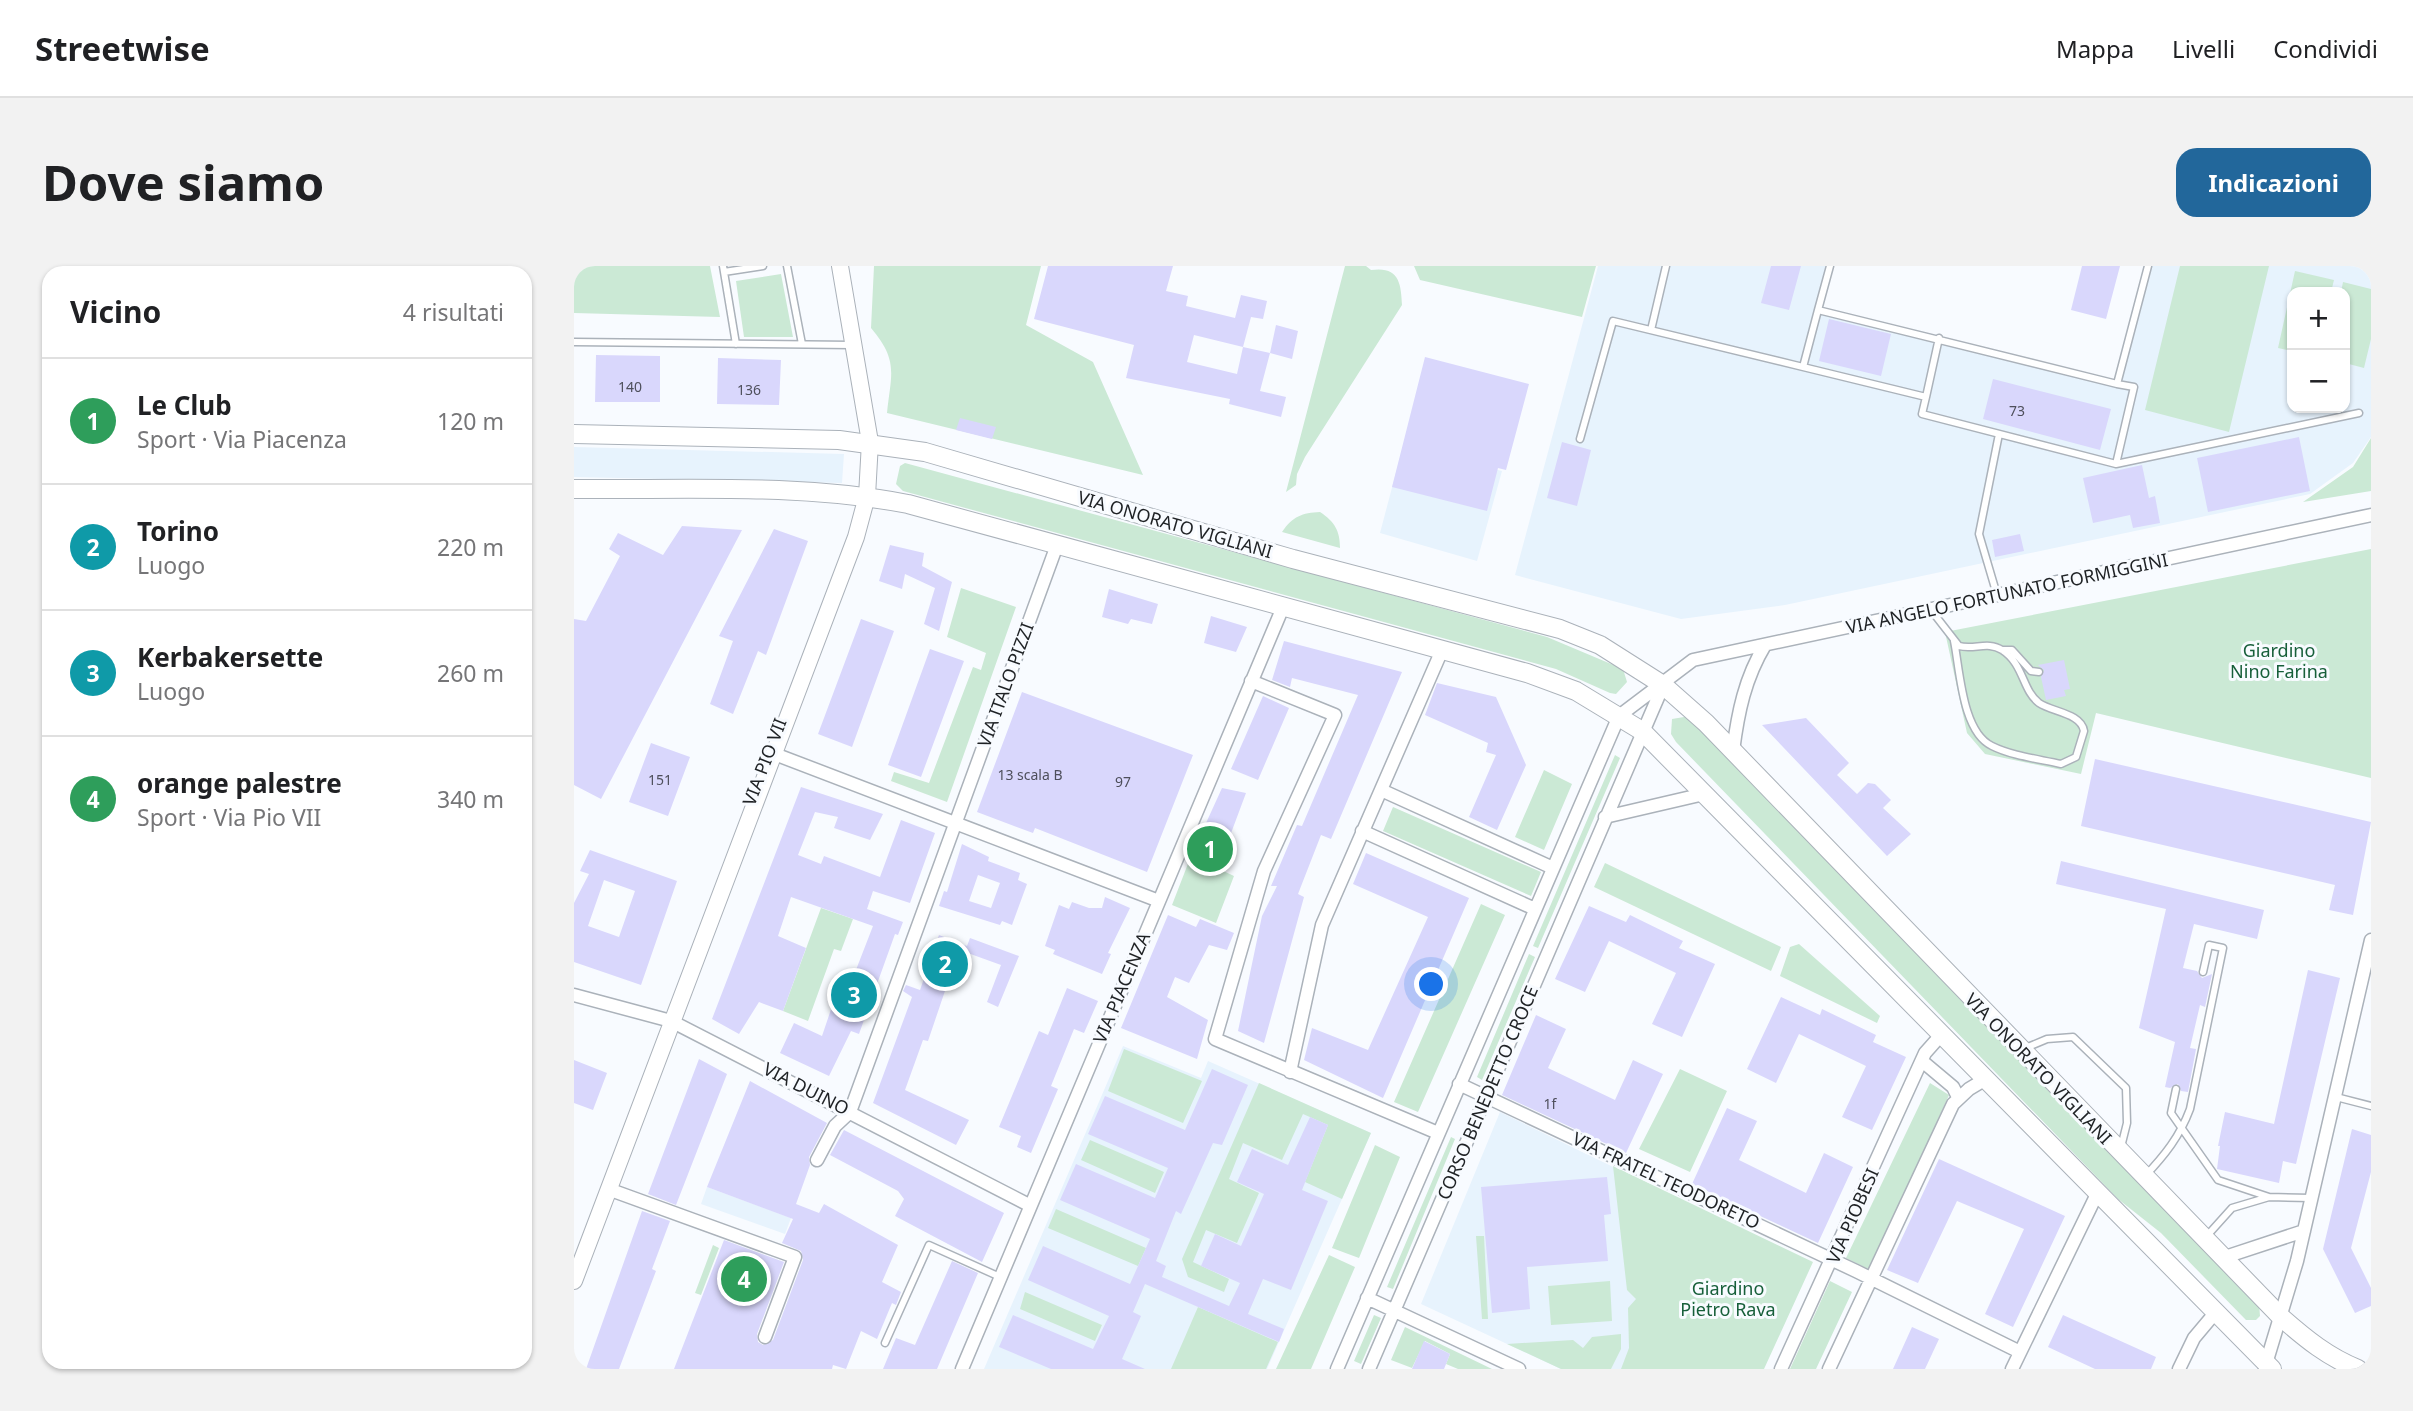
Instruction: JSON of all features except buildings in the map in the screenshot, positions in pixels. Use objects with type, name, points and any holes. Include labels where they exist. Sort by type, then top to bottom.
[{"type":"main road","name":"VIA ONORATO VIGLIANI","points":[[574,434],[870,442],[925,452],[1293,559],[1525,618],[1600,645],[1663,685],[1733,751],[2282,1318],[2309,1342],[2337,1360],[2358,1369]]},
{"type":"main road","points":[[574,489],[867,496],[923,508],[1527,673],[1576,691],[1642,731],[2267,1368]]},
{"type":"street","name":"VIA PIO VII","points":[[574,1281],[867,496],[870,442],[840,266]]},
{"type":"street","name":"VIA ANGELO FORTUNATO FORMIGGINI","points":[[1663,685],[1693,660],[2367,518]]},
{"type":"street","name":"VIA PIO VII","points":[[682,992],[680,988],[768,752],[855,534]]},
{"type":"street","name":"VIA ITALO PIZZI","points":[[817,1160],[835,1126],[850,1112],[1057,545]]},
{"type":"street","name":"VIA PIACENZA","points":[[962,1369],[1283,607]]},
{"type":"street","points":[[1733,751],[1738,708],[1750,674],[1765,645]]},
{"type":"street","points":[[1290,1072],[1322,925],[1442,650]]},
{"type":"street","name":"CORSO BENEDETTO CROCE","points":[[1251,681],[1335,715],[1264,871],[1215,1039],[1438,1133]]},
{"type":"street","points":[[1619,716],[1663,685]]},
{"type":"street","name":"CORSO BENEDETTO CROCE","points":[[1369,1369],[1663,685]]},
{"type":"street","name":"CORSO BENEDETTO CROCE","points":[[1337,1369],[1619,716]]},
{"type":"street","points":[[772,753],[1159,901]]},
{"type":"street","points":[[1381,790],[1553,868]]},
{"type":"street","points":[[1605,817],[1704,794]]},
{"type":"street","points":[[1362,831],[1535,909]]},
{"type":"street","points":[[2267,1368],[2304,1231],[2371,940]]},
{"type":"street","name":"VIA DUINO","points":[[574,995],[671,1021],[1030,1205]]},
{"type":"street","name":"VIA PIOBESI","points":[[1781,1369],[1922,1061],[1941,1035]]},
{"type":"street","points":[[1922,1061],[1953,1087],[1958,1097]]},
{"type":"street","points":[[1829,1369],[1958,1097],[1984,1080]]},
{"type":"street","name":"VIA FRATEL TEODORETO","points":[[1459,1084],[1872,1279]]},
{"type":"street","points":[[608,1189],[795,1257],[765,1337]]},
{"type":"street","points":[[2012,1369],[2097,1194]]},
{"type":"street","points":[[2222,1258],[2304,1231]]},
{"type":"street","points":[[1872,1279],[2020,1352]]},
{"type":"street","points":[[1367,1298],[1519,1369]]},
{"type":"street","points":[[2179,1369],[2194,1338],[2215,1313]]},
{"type":"lane","points":[[736,344],[724,269],[763,266]]},
{"type":"lane","points":[[787,266],[802,344]]},
{"type":"lane","points":[[1651,330],[1666,266]]},
{"type":"lane","points":[[1803,367],[1830,266]]},
{"type":"lane","points":[[2117,384],[2148,266]]},
{"type":"lane","points":[[1818,310],[2134,387],[2116,464]]},
{"type":"lane","points":[[1580,439],[1613,321],[1926,397]]},
{"type":"lane","points":[[1939,338],[1922,414],[2116,464],[2359,413]]},
{"type":"lane","points":[[574,342],[854,345]]},
{"type":"lane","points":[[1997,596],[1979,534],[1999,434]]},
{"type":"lane","points":[[1931,610],[1954,641],[1968,712],[1973,729],[1980,738],[2000,750],[2061,764],[2069,763],[2076,757],[2083,726],[2074,718],[2037,702],[2015,661],[2001,649]]},
{"type":"lane","points":[[1954,641],[1968,648],[1990,645],[2012,650],[2031,671],[2039,672]]},
{"type":"lane","points":[[2143,1177],[2182,1130],[2190,1109],[2223,948],[2209,945],[2203,972]]},
{"type":"lane","points":[[2020,1050],[2047,1039],[2073,1037],[2126,1088],[2127,1123],[2120,1153]]},
{"type":"lane","points":[[2176,1089],[2171,1113],[2218,1180],[2269,1198]]},
{"type":"lane","points":[[2335,1096],[2371,1106]]},
{"type":"lane","points":[[2204,1240],[2232,1208],[2269,1198],[2311,1198]]},
{"type":"lane","points":[[885,1342],[929,1245],[1000,1277]]},
{"type":"shaded area","points":[[1598,266],[1830,266],[1818,309],[2117,384],[2148,266],[2371,266],[2371,437],[2353,463],[2310,494],[1785,605],[1681,619],[1515,575]]},
{"type":"shaded area","points":[[1403,446],[1502,471],[1477,561],[1380,533]]},
{"type":"shaded area","points":[[574,447],[844,454],[842,483],[574,477]]},
{"type":"shaded area","points":[[1123,1046],[1201,1078],[1208,1061],[1371,1133],[1267,1369],[984,1369]]},
{"type":"shaded area","points":[[1500,1112],[1702,1210],[1629,1369],[1561,1369],[1421,1304]]},
{"type":"shaded area","points":[[707,1187],[791,1218],[785,1234],[701,1204]]},
{"type":"green space","points":[[574,266],[710,266],[720,317],[574,313]]},
{"type":"green space","points":[[874,266],[1041,266],[1026,325],[1093,362],[1143,475],[887,413],[891,368],[886,350],[871,328]]},
{"type":"green space","points":[[1345,266],[1366,266],[1371,270],[1380,269],[1393,274],[1399,283],[1402,305],[1305,457],[1297,474],[1296,485],[1286,492]]},
{"type":"green space","points":[[1414,266],[1596,266],[1582,317],[1420,280]]},
{"type":"green space","points":[[2180,266],[2269,266],[2229,432],[2145,410]]},
{"type":"green space","points":[[2295,271],[2334,280],[2332,287],[2291,287]]},
{"type":"green space","points":[[781,274],[793,337],[744,337],[736,281]]},
{"type":"green space","points":[[2343,282],[2371,289],[2371,339],[2364,368],[2350,364],[2350,287],[2342,287]]},
{"type":"green space","points":[[2287,307],[2287,350],[2278,348]]},
{"type":"green space","points":[[2371,438],[2371,491],[2303,502],[2353,467]]},
{"type":"green space","points":[[905,463],[1547,637],[1623,669],[1627,682],[1616,694],[1610,693],[1556,669],[903,491],[896,484],[900,466]]},
{"type":"green space","points":[[1320,512],[1336,527],[1340,548],[1282,532],[1298,516]]},
{"type":"green space","name":"Giardino Nino Farina","points":[[2371,549],[2371,778],[2096,713],[2081,774],[1985,754],[1967,733],[1945,632]]},
{"type":"green space","points":[[961,588],[1016,607],[947,802],[891,781],[894,772],[929,783],[973,667],[981,670],[986,653],[947,637]]},
{"type":"green space","points":[[1690,716],[2259,1303],[2260,1316],[2256,1320],[2246,1320],[2161,1233],[2118,1199],[1676,742],[1671,734],[1672,719]]},
{"type":"green space","points":[[1615,755],[1620,758],[1538,948],[1533,946]]},
{"type":"green space","points":[[1544,770],[1572,784],[1544,850],[1515,837]]},
{"type":"green space","points":[[1393,807],[1541,872],[1531,896],[1383,831]]},
{"type":"green space","points":[[1191,856],[1234,876],[1216,923],[1172,905]]},
{"type":"green space","points":[[1605,863],[1781,947],[1771,971],[1594,887]]},
{"type":"green space","points":[[1481,904],[1505,915],[1418,1112],[1394,1102]]},
{"type":"green space","points":[[821,908],[853,919],[841,951],[834,949],[808,1021],[783,1011]]},
{"type":"green space","points":[[1799,944],[1880,1016],[1877,1023],[1780,976],[1790,947]]},
{"type":"green space","points":[[1529,954],[1535,957],[1482,1080],[1477,1077]]},
{"type":"green space","points":[[1124,1049],[1202,1081],[1183,1123],[1108,1091]]},
{"type":"green space","points":[[1680,1069],[1727,1091],[1690,1172],[1639,1149]]},
{"type":"green space","points":[[1259,1083],[1371,1133],[1342,1199],[1305,1182],[1328,1125],[1303,1114],[1282,1160],[1243,1143],[1229,1179],[1259,1193],[1237,1243],[1206,1230],[1193,1262],[1229,1279],[1224,1292],[1188,1277],[1182,1259]]},
{"type":"green space","points":[[1930,1083],[1949,1095],[1870,1270],[1846,1258]]},
{"type":"green space","points":[[1451,1137],[1455,1139],[1393,1289],[1387,1287]]},
{"type":"green space","points":[[1090,1140],[1164,1172],[1155,1193],[1081,1160]]},
{"type":"green space","points":[[1375,1145],[1400,1157],[1359,1258],[1332,1248]]},
{"type":"green space","name":"Giardino Pietro Rava","points":[[1613,1166],[1813,1262],[1764,1369],[1621,1369],[1629,1348],[1628,1308],[1636,1299],[1627,1290]]},
{"type":"green space","points":[[1056,1209],[1146,1248],[1138,1266],[1048,1228]]},
{"type":"green space","points":[[1476,1236],[1484,1236],[1488,1319],[1482,1319]]},
{"type":"green space","points":[[713,1245],[719,1248],[701,1295],[695,1293]]},
{"type":"green space","points":[[1329,1255],[1355,1267],[1311,1369],[1276,1369]]},
{"type":"green space","points":[[1610,1281],[1612,1321],[1551,1325],[1548,1286]]},
{"type":"green space","points":[[1830,1281],[1852,1292],[1816,1369],[1790,1369]]},
{"type":"green space","points":[[1025,1292],[1102,1325],[1095,1341],[1020,1309]]},
{"type":"green space","points":[[1198,1307],[1278,1342],[1266,1369],[1171,1369]]},
{"type":"green space","points":[[1374,1315],[1381,1318],[1361,1364],[1354,1361]]},
{"type":"green space","points":[[1405,1327],[1492,1369],[1458,1369],[1446,1364],[1450,1354],[1425,1341],[1412,1368],[1391,1360]]},
{"type":"green space","points":[[1621,1334],[1621,1349],[1611,1369],[1561,1369],[1507,1344],[1573,1340],[1583,1348],[1592,1337]]},
{"type":"place","name":"Le Club","points":[[1210,849]]},
{"type":"place","name":"Torino","points":[[945,964]]},
{"type":"place","name":"Kerbakersette","points":[[854,995]]},
{"type":"place","name":"orange palestre","points":[[744,1279]]}]
